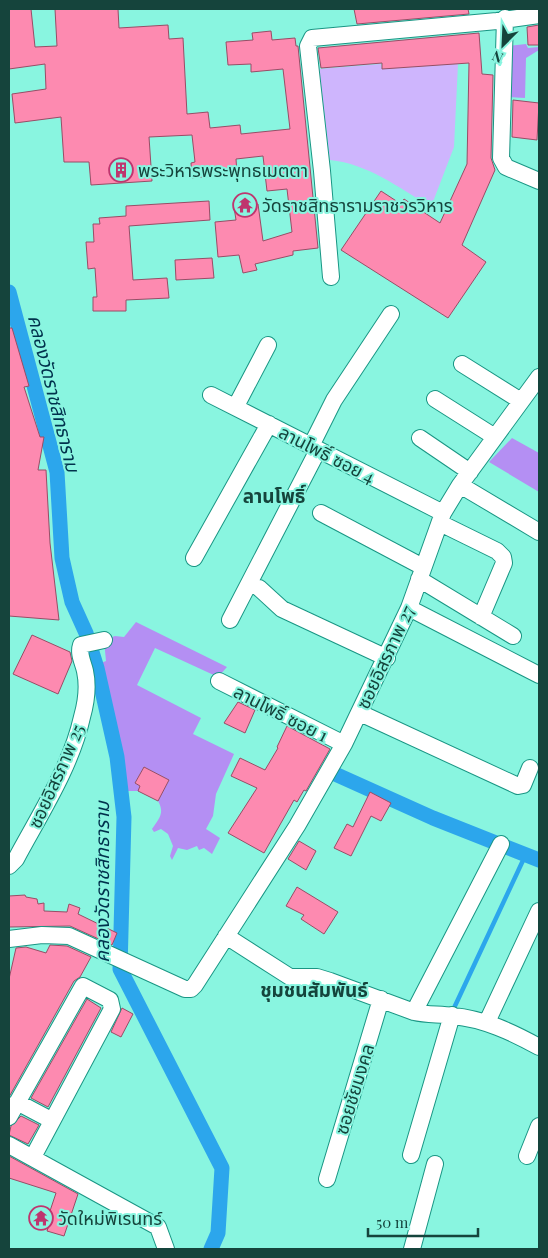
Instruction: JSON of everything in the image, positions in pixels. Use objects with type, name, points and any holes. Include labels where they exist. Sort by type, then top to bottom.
[{"type":"street","points":[[331,277],[322,171],[308,46],[312,38],[497,21],[505,18],[539,15]]},
{"type":"street","points":[[505,18],[501,158],[506,167],[539,181]]},
{"type":"street","points":[[230,620],[314,448],[334,400],[391,314]]},
{"type":"street","points":[[236,406],[268,345]]},
{"type":"street","points":[[462,364],[521,401]]},
{"type":"street","name":"ซอยอิสรภาพ 27","points":[[9,940],[55,934],[69,936],[185,989],[191,989],[297,826],[344,744],[387,658],[409,608],[441,518],[465,478],[539,376]]},
{"type":"street","name":"ลานโพธิ์ ซอย 4","points":[[211,395],[236,406],[314,448],[497,551],[503,557],[504,563],[481,617]]},
{"type":"street","points":[[435,400],[495,437]]},
{"type":"street","points":[[194,558],[269,424]]},
{"type":"street","points":[[420,438],[465,478],[539,532]]},
{"type":"street","points":[[321,513],[421,573],[481,617],[513,636]]},
{"type":"street","points":[[259,588],[287,612],[387,658]]},
{"type":"street","points":[[409,608],[539,675]]},
{"type":"street","name":"ซอยอิสรภาพ 25","points":[[9,866],[16,859],[56,782],[82,718],[85,672],[82,647],[104,640]]},
{"type":"street","name":"ลานโพธิ์ ซอย 1","points":[[218,681],[344,744]]},
{"type":"street","points":[[360,713],[518,786],[523,785],[530,768]]},
{"type":"street","points":[[414,1012],[501,844]]},
{"type":"street","points":[[487,1022],[539,911]]},
{"type":"street","points":[[226,936],[290,977],[317,977],[414,1012],[429,1015],[452,1015],[487,1022],[539,1047]]},
{"type":"street","points":[[9,1117],[82,986],[110,1000],[113,1005],[112,1009],[51,1120],[33,1157]]},
{"type":"street","name":"ซอยชัยมงคล","points":[[327,1180],[381,999]]},
{"type":"street","points":[[411,1155],[452,1015]]},
{"type":"street","points":[[17,1102],[51,1120]]},
{"type":"street","points":[[527,1156],[539,1126]]},
{"type":"street","points":[[9,1145],[158,1227],[166,1249]]},
{"type":"street","points":[[412,1249],[435,1164]]},
{"type":"shaded area","points":[[526,44],[528,48],[539,47],[539,50],[526,58],[525,98],[507,97],[508,46]]},
{"type":"shaded area","points":[[381,64],[382,69],[458,64],[454,147],[431,207],[395,184],[370,171],[344,162],[330,160],[319,69]]},
{"type":"shaded area","points":[[512,438],[539,453],[539,492],[489,462]]},
{"type":"shaded area","points":[[136,622],[227,667],[218,677],[155,648],[137,685],[201,718],[193,734],[234,754],[216,794],[213,816],[206,829],[220,838],[212,854],[204,848],[199,850],[197,846],[187,850],[178,848],[172,860],[170,856],[173,846],[168,834],[161,829],[154,832],[152,829],[159,819],[161,812],[158,801],[169,780],[144,767],[135,783],[140,786],[138,791],[128,791],[101,663],[106,661],[104,640],[115,636],[124,637]]},
{"type":"building","points":[[9,9],[31,9],[35,47],[57,46],[55,9],[118,9],[119,28],[168,25],[169,39],[183,38],[187,114],[208,112],[210,128],[240,125],[241,134],[290,129],[283,69],[251,72],[251,64],[228,65],[226,42],[253,40],[252,33],[271,31],[272,40],[295,38],[296,46],[298,46],[318,248],[293,251],[293,255],[255,264],[257,270],[243,273],[239,255],[218,257],[215,222],[236,220],[234,207],[258,204],[263,241],[292,232],[287,189],[267,191],[263,156],[236,159],[237,174],[192,178],[191,163],[195,162],[192,135],[149,137],[152,181],[91,185],[89,162],[64,162],[61,117],[15,123],[12,94],[46,89],[45,64],[9,69]]},
{"type":"building","points":[[354,9],[468,9],[469,14],[357,24]]},
{"type":"building","points":[[539,25],[539,45],[528,45],[527,27]]},
{"type":"building","points":[[479,33],[482,74],[493,75],[491,158],[495,170],[462,245],[486,262],[448,318],[341,250],[381,191],[401,204],[404,199],[440,223],[467,164],[469,63],[382,69],[382,63],[321,68],[318,48]]},
{"type":"building","points":[[513,100],[539,103],[537,140],[512,137]]},
{"type":"building","points":[[209,201],[210,220],[129,226],[133,280],[167,278],[169,298],[126,300],[126,311],[93,311],[93,297],[97,297],[95,268],[88,269],[86,242],[94,242],[93,224],[100,224],[99,218],[126,216],[126,206]]},
{"type":"building","points":[[212,258],[214,278],[176,280],[175,260]]},
{"type":"building","points":[[9,328],[12,328],[29,386],[24,387],[40,437],[44,437],[38,470],[46,470],[50,543],[59,620],[9,616]]},
{"type":"building","points":[[32,635],[70,652],[72,661],[58,694],[13,674]]},
{"type":"building","points":[[238,702],[255,710],[245,733],[224,723]]},
{"type":"building","points":[[287,726],[330,749],[306,791],[304,790],[297,802],[294,800],[264,853],[228,833],[257,788],[231,776],[240,758],[265,770],[278,748]]},
{"type":"building","points":[[144,767],[169,780],[158,801],[138,791],[140,786],[135,783]]},
{"type":"building","points":[[370,792],[391,803],[381,821],[371,816],[351,856],[334,848],[347,824],[353,827]]},
{"type":"building","points":[[299,841],[316,851],[306,870],[288,859]]},
{"type":"building","points":[[297,887],[338,912],[324,934],[301,919],[304,915],[286,906]]},
{"type":"building","points":[[25,895],[26,897],[37,899],[38,904],[44,903],[44,911],[67,912],[69,904],[80,908],[78,914],[117,933],[112,945],[70,926],[9,927],[9,896]]},
{"type":"building","points":[[50,945],[67,946],[91,957],[80,977],[74,981],[9,1097],[9,979],[16,948],[26,947],[46,953]]},
{"type":"building","points":[[87,999],[101,1008],[48,1107],[31,1098]]},
{"type":"building","points":[[122,1008],[133,1014],[121,1037],[111,1032]]},
{"type":"building","points":[[21,1116],[39,1125],[28,1144],[9,1135],[11,1126]]},
{"type":"building","points":[[9,1156],[78,1194],[64,1236],[47,1231],[52,1216],[49,1214],[56,1193],[9,1178]]},
{"type":"waterway","name":"คลองวัดราชสิทธาราม","points":[[9,292],[57,472],[62,558],[72,602],[86,633],[97,668],[117,757],[124,817],[120,969],[222,1168],[218,1233],[211,1249]]},
{"type":"waterway","points":[[335,774],[433,818],[539,860]]},
{"type":"waterway","points":[[454,1008],[526,854]]},
{"type":"place","name":"พระวิหารพระพุทธเมตตา","points":[[121,170]]},
{"type":"place","name":"วัดราชสิทธารามราชวรวิหาร","points":[[245,205]]},
{"type":"place","name":"วัดใหม่พิเรนทร์","points":[[41,1218]]},
{"type":"district","name":"ลานโพธิ์","points":[[274,495]]},
{"type":"district","name":"ชุมชนสัมพันธ์","points":[[314,989]]}]
